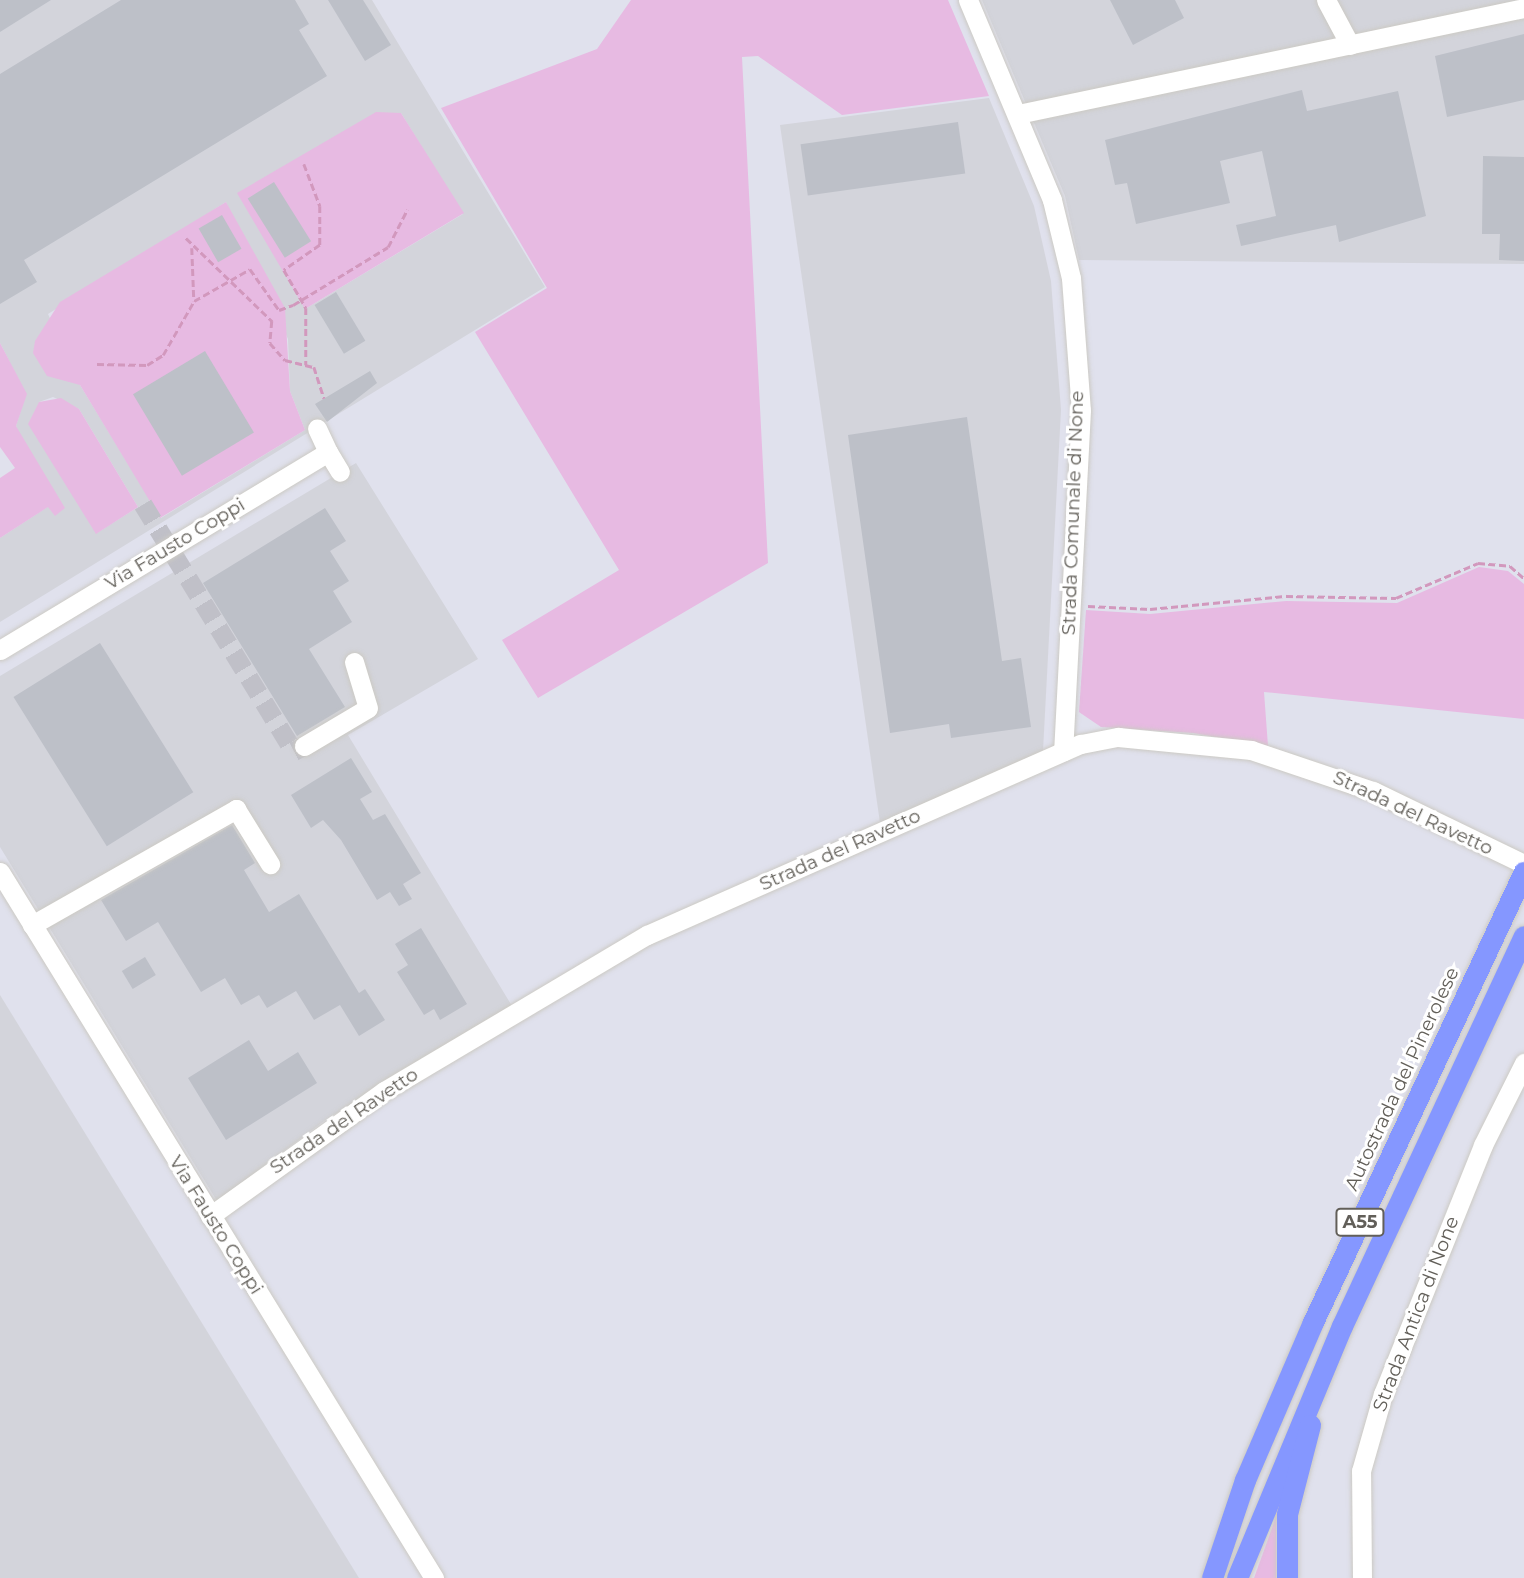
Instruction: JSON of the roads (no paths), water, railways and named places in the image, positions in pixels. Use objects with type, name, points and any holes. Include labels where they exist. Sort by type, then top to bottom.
[{"type":"highway","name":"Autostrada del Pinerolese","points":[[1212,1578],[1245,1480],[1313,1322],[1524,872]]},
{"type":"highway","name":"A55","points":[[1237,1578],[1342,1326],[1524,936]]},
{"type":"highway","points":[[1287,1578],[1294,1478],[1342,1326]]},
{"type":"street","name":"Strada Comunale di None","points":[[968,0],[1052,200],[1070,278],[1081,410],[1063,752]]},
{"type":"street","points":[[1326,0],[1350,45]]},
{"type":"street","points":[[1017,114],[1524,8]]},
{"type":"street","points":[[317,428],[340,472]]},
{"type":"street","name":"Via Fausto Coppi","points":[[0,650],[328,452]]},
{"type":"street","points":[[304,746],[368,708],[354,662]]},
{"type":"street","name":"Strada del Ravetto","points":[[210,1216],[384,1091],[647,935],[1063,752],[1118,737],[1251,750],[1373,791],[1524,864]]},
{"type":"street","points":[[32,925],[236,809],[270,864]]},
{"type":"street","name":"Via Fausto Coppi","points":[[0,872],[433,1578]]},
{"type":"street","name":"Strada Antica di None","points":[[1362,1578],[1361,1471],[1383,1394],[1483,1144],[1524,1063]]},
{"type":"tunnel","points":[[143,504],[294,751],[304,746]]}]
